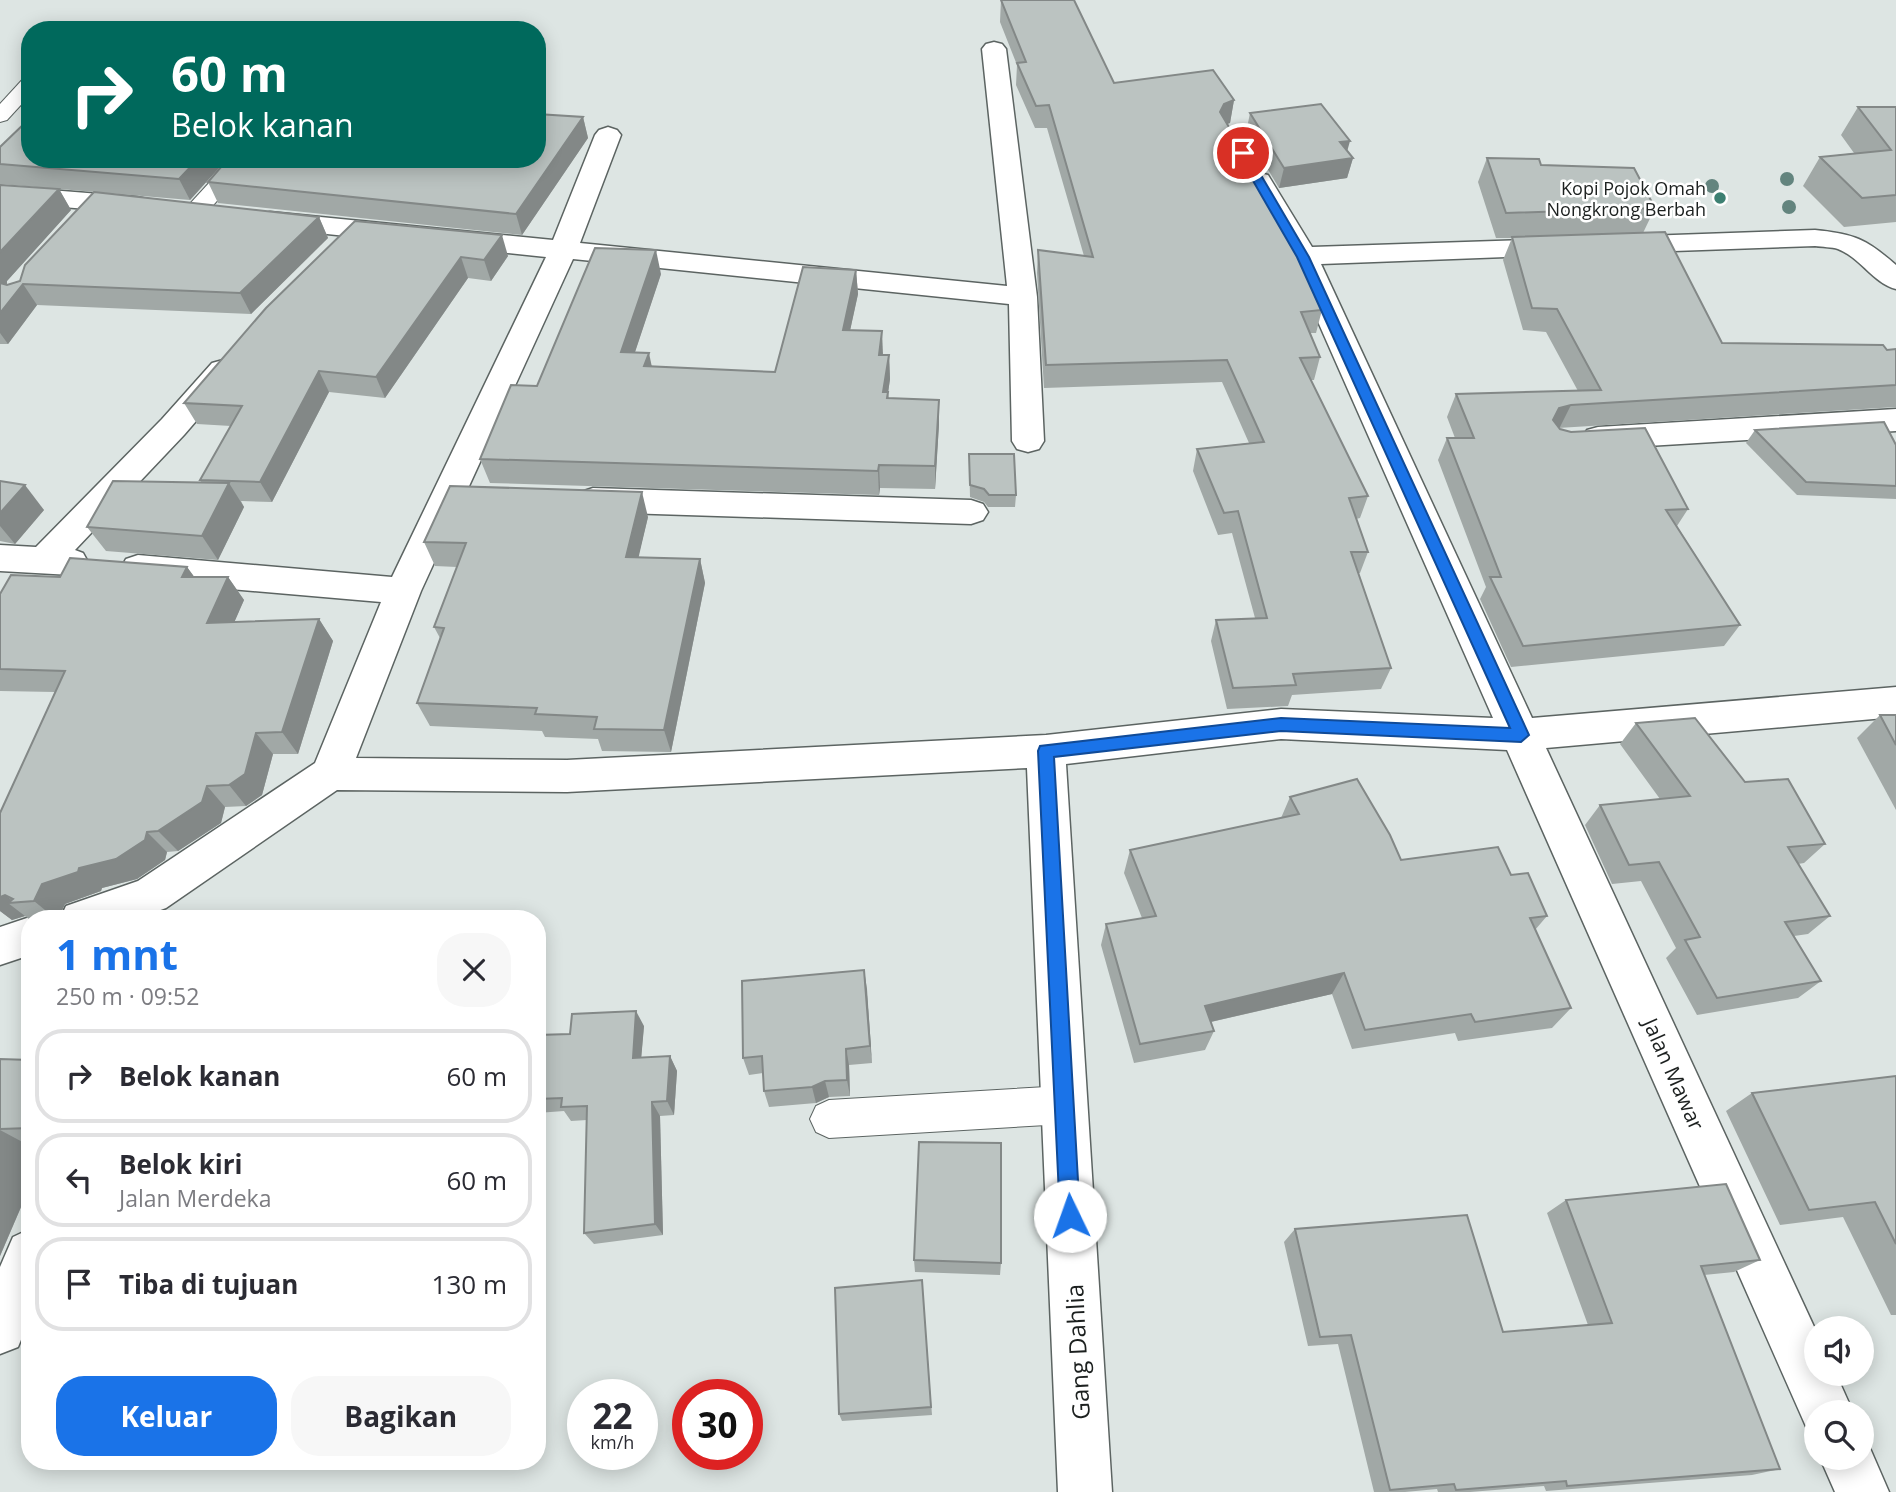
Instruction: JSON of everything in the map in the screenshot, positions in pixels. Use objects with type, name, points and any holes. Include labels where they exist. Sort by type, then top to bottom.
[{"type":"street","points":[[994,49],[1023,297],[1028,441]]},
{"type":"street","points":[[147,907],[330,774],[403,591],[461,496],[608,135]]},
{"type":"street","name":"Jalan Mawar","points":[[1244,155],[1303,257],[1822,1400]]},
{"type":"street","points":[[0,194],[98,201],[356,230],[1023,297]]},
{"type":"street","points":[[79,222],[98,201]]},
{"type":"street","points":[[329,257],[356,230]]},
{"type":"street","points":[[1303,257],[1815,238],[1843,241],[1866,253],[1896,280]]},
{"type":"street","points":[[46,560],[173,426],[240,349]]},
{"type":"street","points":[[1574,440],[1896,420]]},
{"type":"street","points":[[558,499],[971,512]]},
{"type":"street","points":[[0,558],[403,591]]},
{"type":"street","points":[[330,774],[566,776],[1046,751],[1281,724],[1521,735],[1896,702]]},
{"type":"street","name":"Gang Dahlia","points":[[1046,751],[1085,1492]]},
{"type":"street","points":[[0,946],[21,939]]},
{"type":"street","points":[[0,1329],[21,1276]]},
{"type":"street","points":[[1852,1470],[1862,1492]]},
{"type":"lane","points":[[0,116],[21,93]]},
{"type":"lane","points":[[221,215],[239,168]]},
{"type":"lane","points":[[829,1119],[1064,1105]]},
{"type":"building","points":[[1001,0],[1074,0],[1114,83],[1213,70],[1234,100],[1224,104],[1220,112],[1281,215],[1322,310],[1301,312],[1320,357],[1300,358],[1368,496],[1349,498],[1368,552],[1351,552],[1391,668],[1293,674],[1296,685],[1233,688],[1216,620],[1267,618],[1238,511],[1224,513],[1197,449],[1264,442],[1227,360],[1046,365],[1038,250],[1093,257],[1049,105],[1036,106],[1017,63],[1026,62]]},
{"type":"building","points":[[1321,104],[1350,141],[1340,142],[1353,158],[1284,168],[1250,113]]},
{"type":"building","points":[[1858,107],[1896,107],[1896,195],[1862,198],[1820,157],[1891,150]]},
{"type":"building","points":[[546,115],[583,117],[516,214],[208,182],[220,168],[546,168]]},
{"type":"building","points":[[21,127],[21,166],[0,164],[0,147]]},
{"type":"building","points":[[1487,158],[1539,159],[1541,165],[1634,168],[1655,208],[1506,213]]},
{"type":"building","points":[[48,168],[189,168],[179,179]]},
{"type":"building","points":[[0,185],[59,189],[0,252]]},
{"type":"building","points":[[94,192],[319,217],[240,293],[23,284],[0,313],[0,283],[7,285],[20,281],[25,265]]},
{"type":"building","points":[[355,221],[502,235],[484,260],[461,257],[376,377],[319,371],[260,482],[200,480],[242,406],[184,403],[266,308]]},
{"type":"building","points":[[1665,232],[1722,343],[1883,345],[1887,350],[1896,349],[1896,385],[1571,405],[1559,408],[1553,420],[1560,429],[1571,432],[1645,428],[1688,509],[1666,510],[1740,625],[1523,646],[1490,577],[1501,577],[1447,438],[1474,438],[1456,394],[1601,390],[1557,309],[1532,308],[1512,237]]},
{"type":"building","points":[[595,248],[656,250],[621,352],[649,353],[644,366],[775,372],[803,267],[856,270],[843,330],[882,331],[879,355],[889,355],[883,392],[888,392],[887,398],[939,400],[935,466],[879,465],[878,471],[480,459],[511,385],[537,386]]},
{"type":"building","points":[[1884,422],[1896,445],[1896,486],[1806,482],[1755,430]]},
{"type":"building","points":[[969,454],[1014,454],[1016,495],[989,495],[984,489],[970,485]]},
{"type":"building","points":[[0,481],[25,485],[0,513]]},
{"type":"building","points":[[113,481],[229,483],[202,536],[87,527]]},
{"type":"building","points":[[450,486],[642,492],[626,557],[700,559],[664,730],[594,729],[597,717],[535,714],[537,708],[417,703],[444,628],[434,627],[466,543],[424,542]]},
{"type":"building","points":[[70,558],[187,567],[182,577],[228,577],[207,623],[319,619],[282,732],[256,733],[245,774],[229,785],[207,786],[202,802],[158,831],[147,832],[145,840],[116,859],[79,868],[78,872],[42,884],[34,901],[8,903],[13,899],[5,895],[0,897],[0,813],[65,671],[0,669],[0,594],[11,575],[60,577]]},
{"type":"building","points":[[1880,715],[1896,715],[1896,745]]},
{"type":"building","points":[[1695,718],[1745,782],[1788,779],[1825,844],[1788,847],[1830,916],[1785,922],[1821,981],[1717,998],[1685,940],[1700,937],[1659,862],[1629,865],[1600,805],[1690,796],[1636,723]]},
{"type":"building","points":[[1357,779],[1390,835],[1401,860],[1498,847],[1511,875],[1528,873],[1547,916],[1530,918],[1571,1008],[1475,1022],[1471,1014],[1365,1030],[1344,973],[1205,1006],[1214,1031],[1140,1044],[1106,924],[1156,916],[1130,850],[1299,814],[1290,797]]},
{"type":"building","points":[[864,970],[870,1046],[846,1049],[847,1080],[825,1081],[812,1087],[764,1091],[762,1056],[743,1058],[742,981]]},
{"type":"building","points":[[636,1011],[633,1058],[670,1056],[667,1101],[652,1102],[655,1224],[584,1233],[587,1106],[561,1107],[562,1098],[546,1099],[546,1035],[570,1034],[572,1014]]},
{"type":"building","points":[[0,1059],[21,1060],[21,1128],[0,1129]]},
{"type":"building","points":[[1896,1076],[1896,1244],[1875,1202],[1809,1210],[1752,1093]]},
{"type":"building","points":[[919,1142],[1001,1143],[1001,1263],[914,1260]]},
{"type":"building","points":[[1726,1184],[1760,1260],[1701,1266],[1780,1469],[1567,1486],[1566,1481],[1456,1490],[1454,1484],[1390,1490],[1351,1335],[1320,1337],[1295,1229],[1467,1215],[1503,1332],[1612,1323],[1566,1200]]},
{"type":"building","points":[[922,1280],[931,1407],[839,1414],[835,1288]]},
{"type":"place","name":"Kopi Pojok Omah Nongkrong Berbah","points":[[1720,198]]},
{"type":"route","points":[[1070,1216],[1046,751],[1281,724],[1521,735],[1303,257],[1243,153]]}]
